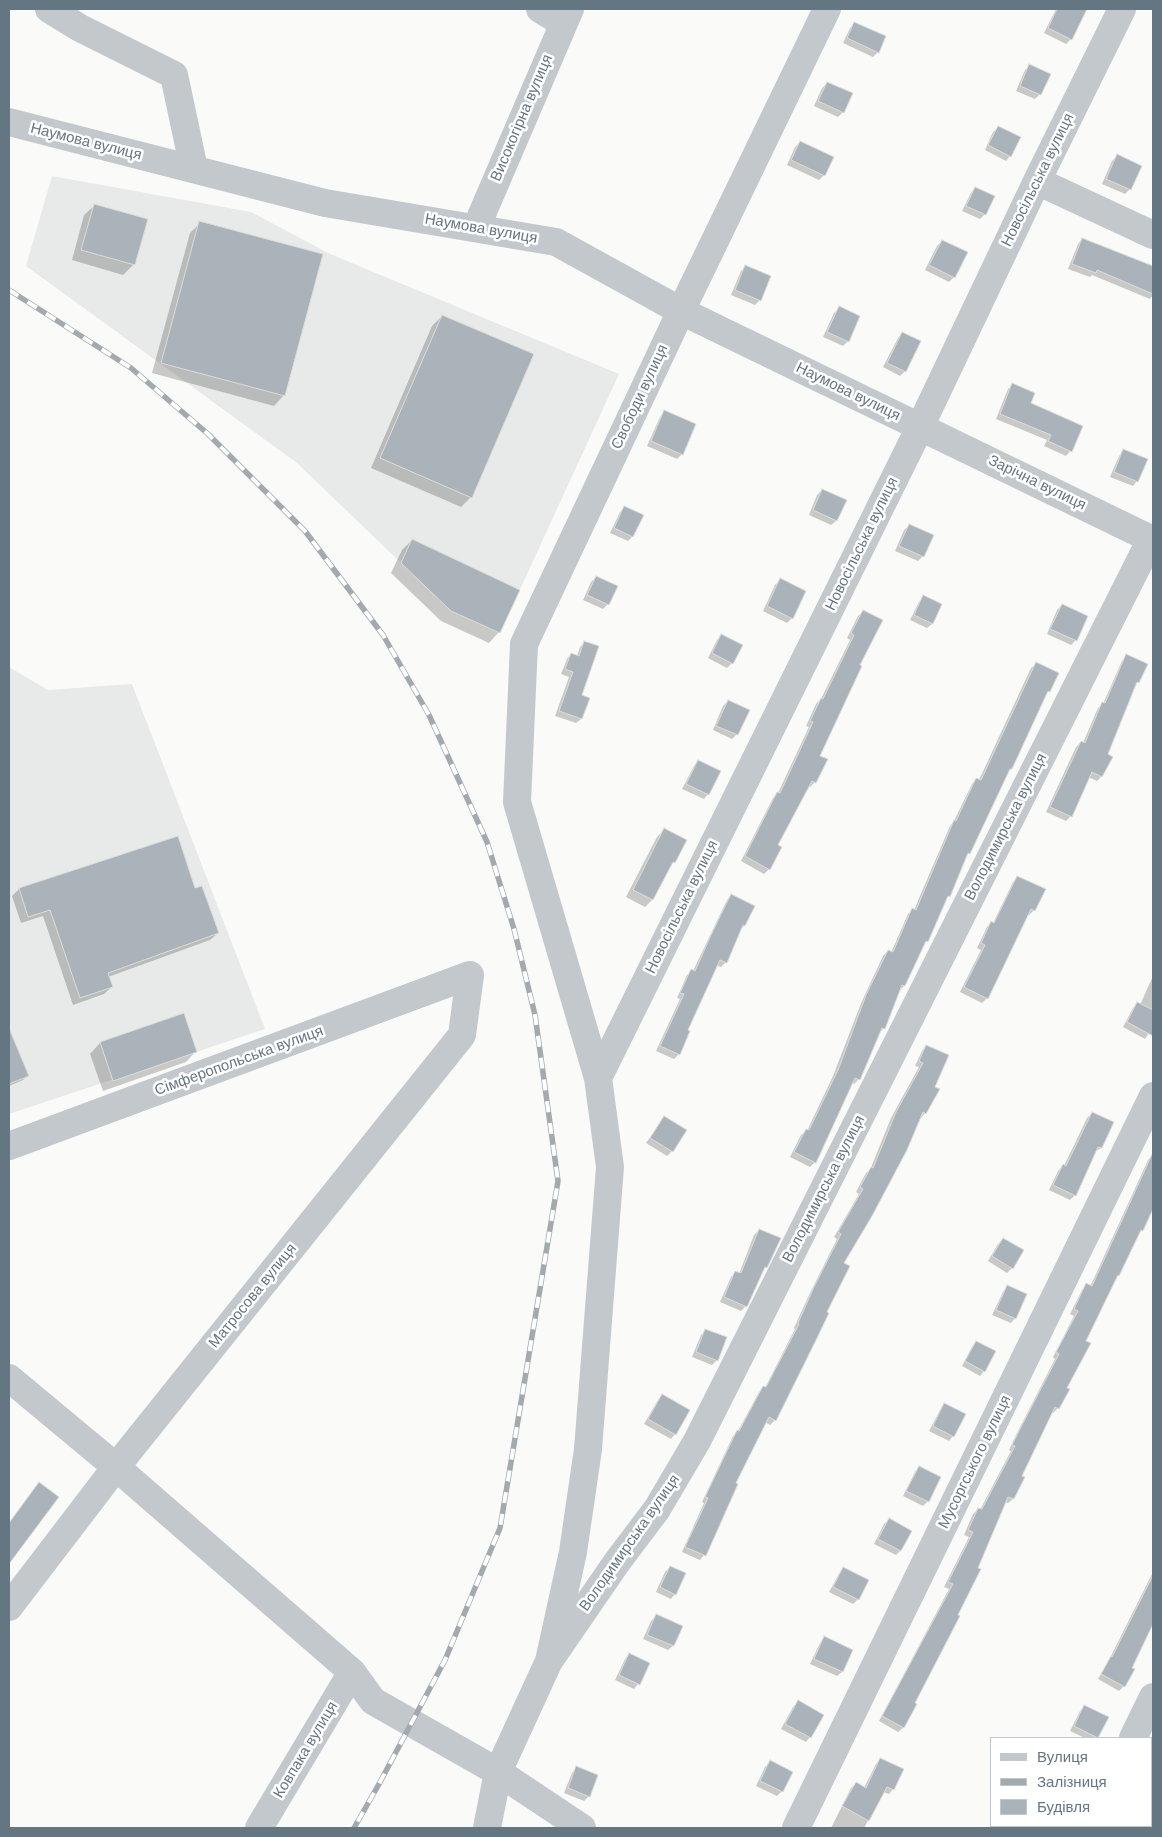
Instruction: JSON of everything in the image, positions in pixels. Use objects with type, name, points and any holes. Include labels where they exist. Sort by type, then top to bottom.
[{"type":"street","points":[[49,9],[80,28],[174,75],[194,169]]},
{"type":"street","points":[[540,9],[566,16]]},
{"type":"street","name":"Свободи вулиця","points":[[549,1661],[573,1552],[589,1439],[610,1167],[598,1078],[517,802],[524,644],[681,311],[827,9]]},
{"type":"street","name":"Новосільська вулиця","points":[[598,1078],[920,427],[1036,181],[1122,9]]},
{"type":"street","name":"Високогірна вулиця","points":[[476,228],[566,16]]},
{"type":"street","name":"Наумова вулиця","points":[[9,122],[325,202],[556,242],[681,311],[920,427]]},
{"type":"street","points":[[1036,181],[1153,235]]},
{"type":"street","name":"Зарічна вулиця","points":[[920,427],[1152,539]]},
{"type":"street","name":"Володимирська вулиця","points":[[487,1828],[498,1772],[549,1661],[617,1562],[657,1509],[697,1441],[1152,539]]},
{"type":"street","name":"Сімферопольська вулиця","points":[[9,1146],[470,975]]},
{"type":"street","name":"Матросова вулиця","points":[[9,1607],[116,1467],[462,1036],[470,975]]},
{"type":"street","name":"Мусоргського вулиця","points":[[796,1828],[1153,1096]]},
{"type":"street","points":[[9,1378],[116,1467],[352,1672],[373,1702],[498,1772],[582,1828]]},
{"type":"street","name":"Ковпака вулиця","points":[[259,1828],[352,1672]]},
{"type":"street","points":[[1133,1737],[1153,1697]]},
{"type":"shaded area","points":[[52,176],[251,212],[330,254],[619,374],[500,633],[451,611],[297,463],[26,266]]},
{"type":"shaded area","points":[[9,667],[48,690],[132,684],[265,1029],[9,1114]]},
{"type":"building","points":[[1057,9],[1087,9],[1072,40],[1048,28]]},
{"type":"building","points":[[854,22],[886,36],[879,53],[847,38]]},
{"type":"building","points":[[1029,64],[1051,74],[1041,95],[1020,86]]},
{"type":"building","points":[[827,82],[853,93],[844,113],[818,101]]},
{"type":"building","points":[[998,126],[1021,137],[1011,157],[988,145]]},
{"type":"building","points":[[800,141],[834,157],[825,176],[791,160]]},
{"type":"building","points":[[1117,154],[1142,166],[1131,190],[1106,179]]},
{"type":"building","points":[[975,187],[995,196],[986,215],[966,206]]},
{"type":"building","points":[[94,204],[148,219],[135,265],[81,250]]},
{"type":"building","points":[[199,221],[323,254],[285,396],[161,363]]},
{"type":"building","points":[[1082,238],[1153,266],[1153,294],[1097,270],[1096,273],[1072,264]]},
{"type":"building","points":[[942,240],[968,252],[955,278],[929,265]]},
{"type":"building","points":[[745,265],[771,276],[761,301],[735,290]]},
{"type":"building","points":[[839,306],[860,316],[849,342],[827,332]]},
{"type":"building","points":[[442,315],[534,354],[472,498],[380,458]]},
{"type":"building","points":[[902,332],[921,341],[906,372],[887,363]]},
{"type":"building","points":[[1012,383],[1035,393],[1031,403],[1083,426],[1072,452],[1048,441],[1051,435],[1000,414]]},
{"type":"building","points":[[664,410],[696,424],[683,455],[651,441]]},
{"type":"building","points":[[1123,449],[1148,459],[1138,482],[1114,472]]},
{"type":"building","points":[[822,489],[847,500],[837,521],[813,510]]},
{"type":"building","points":[[624,506],[644,515],[633,537],[614,528]]},
{"type":"building","points":[[909,524],[934,535],[924,557],[899,546]]},
{"type":"building","points":[[412,539],[520,590],[500,633],[451,611],[401,563]]},
{"type":"building","points":[[596,576],[618,586],[609,605],[587,595]]},
{"type":"building","points":[[780,578],[806,591],[793,619],[767,606]]},
{"type":"building","points":[[923,595],[942,604],[933,624],[914,615]]},
{"type":"building","points":[[1062,604],[1088,616],[1077,641],[1050,629]]},
{"type":"building","points":[[863,610],[883,620],[860,665],[862,666],[820,756],[828,759],[816,783],[812,781],[778,845],[782,847],[770,870],[745,856],[777,792],[780,793],[813,722],[810,721],[821,698],[823,699],[854,635],[851,633]]},
{"type":"building","points":[[721,634],[743,645],[733,664],[712,653]]},
{"type":"building","points":[[584,641],[599,646],[582,695],[590,698],[582,719],[559,711],[573,672],[565,669],[571,653],[579,656]]},
{"type":"building","points":[[1126,654],[1148,664],[1139,683],[1137,682],[1108,754],[1113,757],[1102,777],[1092,772],[1072,817],[1050,807],[1081,741],[1085,743],[1102,702],[1105,703]]},
{"type":"building","points":[[1036,662],[1059,673],[1050,692],[1048,691],[970,854],[968,853],[950,897],[948,896],[928,942],[926,941],[905,986],[902,985],[885,1029],[882,1028],[860,1080],[855,1078],[816,1163],[794,1152],[806,1129],[809,1130],[838,1070],[866,995],[888,950],[893,952],[912,908],[916,910],[954,820],[956,821],[976,778],[981,780]]},
{"type":"building","points":[[728,700],[750,710],[738,735],[716,726]]},
{"type":"building","points":[[698,760],[721,771],[709,795],[686,784]]},
{"type":"building","points":[[664,828],[687,840],[653,900],[633,890]]},
{"type":"building","points":[[178,836],[195,888],[202,886],[219,933],[108,973],[113,987],[80,998],[50,910],[28,917],[19,888]]},
{"type":"building","points":[[1017,876],[1046,889],[1035,911],[1031,909],[988,999],[964,987],[985,945],[981,943],[991,921],[994,923]]},
{"type":"building","points":[[731,894],[755,906],[745,926],[743,925],[727,963],[720,960],[688,1030],[690,1031],[680,1055],[660,1046],[684,994],[680,993],[691,969],[695,971]]},
{"type":"building","points":[[1137,1002],[1153,1010],[1153,1036],[1127,1022]]},
{"type":"building","points":[[184,1013],[197,1052],[113,1081],[100,1042]]},
{"type":"building","points":[[9,1028],[29,1076],[9,1084]]},
{"type":"building","points":[[926,1045],[949,1055],[935,1087],[940,1089],[926,1114],[923,1112],[907,1150],[872,1216],[844,1263],[850,1266],[827,1312],[829,1313],[776,1421],[769,1417],[736,1483],[738,1484],[706,1556],[685,1547],[708,1498],[705,1497],[737,1430],[739,1431],[763,1386],[766,1387],[799,1324],[814,1287],[841,1234],[838,1232],[863,1189],[860,1187],[871,1167],[873,1168],[896,1112],[923,1063],[919,1061]]},
{"type":"building","points":[[1092,1112],[1114,1122],[1102,1148],[1098,1147],[1076,1196],[1053,1185],[1063,1164],[1066,1166]]},
{"type":"building","points":[[664,1116],[687,1130],[673,1152],[650,1138]]},
{"type":"building","points":[[1153,1152],[1153,1209],[1086,1341],[1091,1343],[1067,1388],[1070,1389],[1059,1409],[1055,1407],[1022,1476],[1025,1477],[1014,1499],[1008,1497],[978,1568],[981,1569],[958,1615],[960,1616],[904,1728],[882,1716],[953,1584],[948,1582],[973,1532],[968,1530],[978,1508],[982,1509],[1015,1446],[1012,1445],[1059,1354],[1056,1352],[1078,1311],[1074,1309],[1086,1283],[1092,1286]]},
{"type":"building","points":[[759,1229],[781,1238],[767,1268],[765,1267],[747,1307],[724,1297],[735,1271],[741,1273]]},
{"type":"building","points":[[1003,1238],[1024,1250],[1013,1269],[992,1256]]},
{"type":"building","points":[[1007,1285],[1027,1294],[1016,1319],[996,1310]]},
{"type":"building","points":[[705,1329],[727,1337],[718,1361],[696,1352]]},
{"type":"building","points":[[976,1341],[996,1351],[985,1372],[965,1361]]},
{"type":"building","points":[[662,1394],[690,1410],[676,1435],[648,1419]]},
{"type":"building","points":[[944,1403],[966,1414],[954,1437],[933,1426]]},
{"type":"building","points":[[919,1466],[941,1477],[929,1502],[906,1491]]},
{"type":"building","points":[[39,1482],[59,1497],[9,1564],[9,1523]]},
{"type":"building","points":[[889,1518],[912,1531],[901,1551],[878,1539]]},
{"type":"building","points":[[670,1566],[686,1573],[676,1595],[660,1587]]},
{"type":"building","points":[[843,1567],[869,1580],[859,1600],[833,1587]]},
{"type":"building","points":[[1153,1575],[1153,1624],[1132,1668],[1135,1669],[1125,1687],[1101,1674],[1112,1657]]},
{"type":"building","points":[[656,1614],[683,1626],[674,1646],[647,1635]]},
{"type":"building","points":[[824,1636],[853,1650],[843,1672],[814,1659]]},
{"type":"building","points":[[629,1653],[650,1663],[640,1685],[619,1675]]},
{"type":"building","points":[[798,1700],[824,1715],[811,1738],[785,1724]]},
{"type":"building","points":[[1084,1705],[1109,1717],[1099,1737],[1074,1726]]},
{"type":"building","points":[[880,1758],[904,1769],[894,1790],[887,1787],[869,1821],[842,1806],[856,1782],[866,1788]]},
{"type":"building","points":[[770,1760],[793,1772],[783,1792],[760,1781]]},
{"type":"building","points":[[576,1766],[598,1775],[590,1797],[568,1788]]},
{"type":"railway","points":[[9,290],[131,368],[208,434],[305,531],[383,635],[429,715],[487,842],[514,929],[535,1015],[558,1181],[500,1528],[445,1660],[354,1828]]}]
